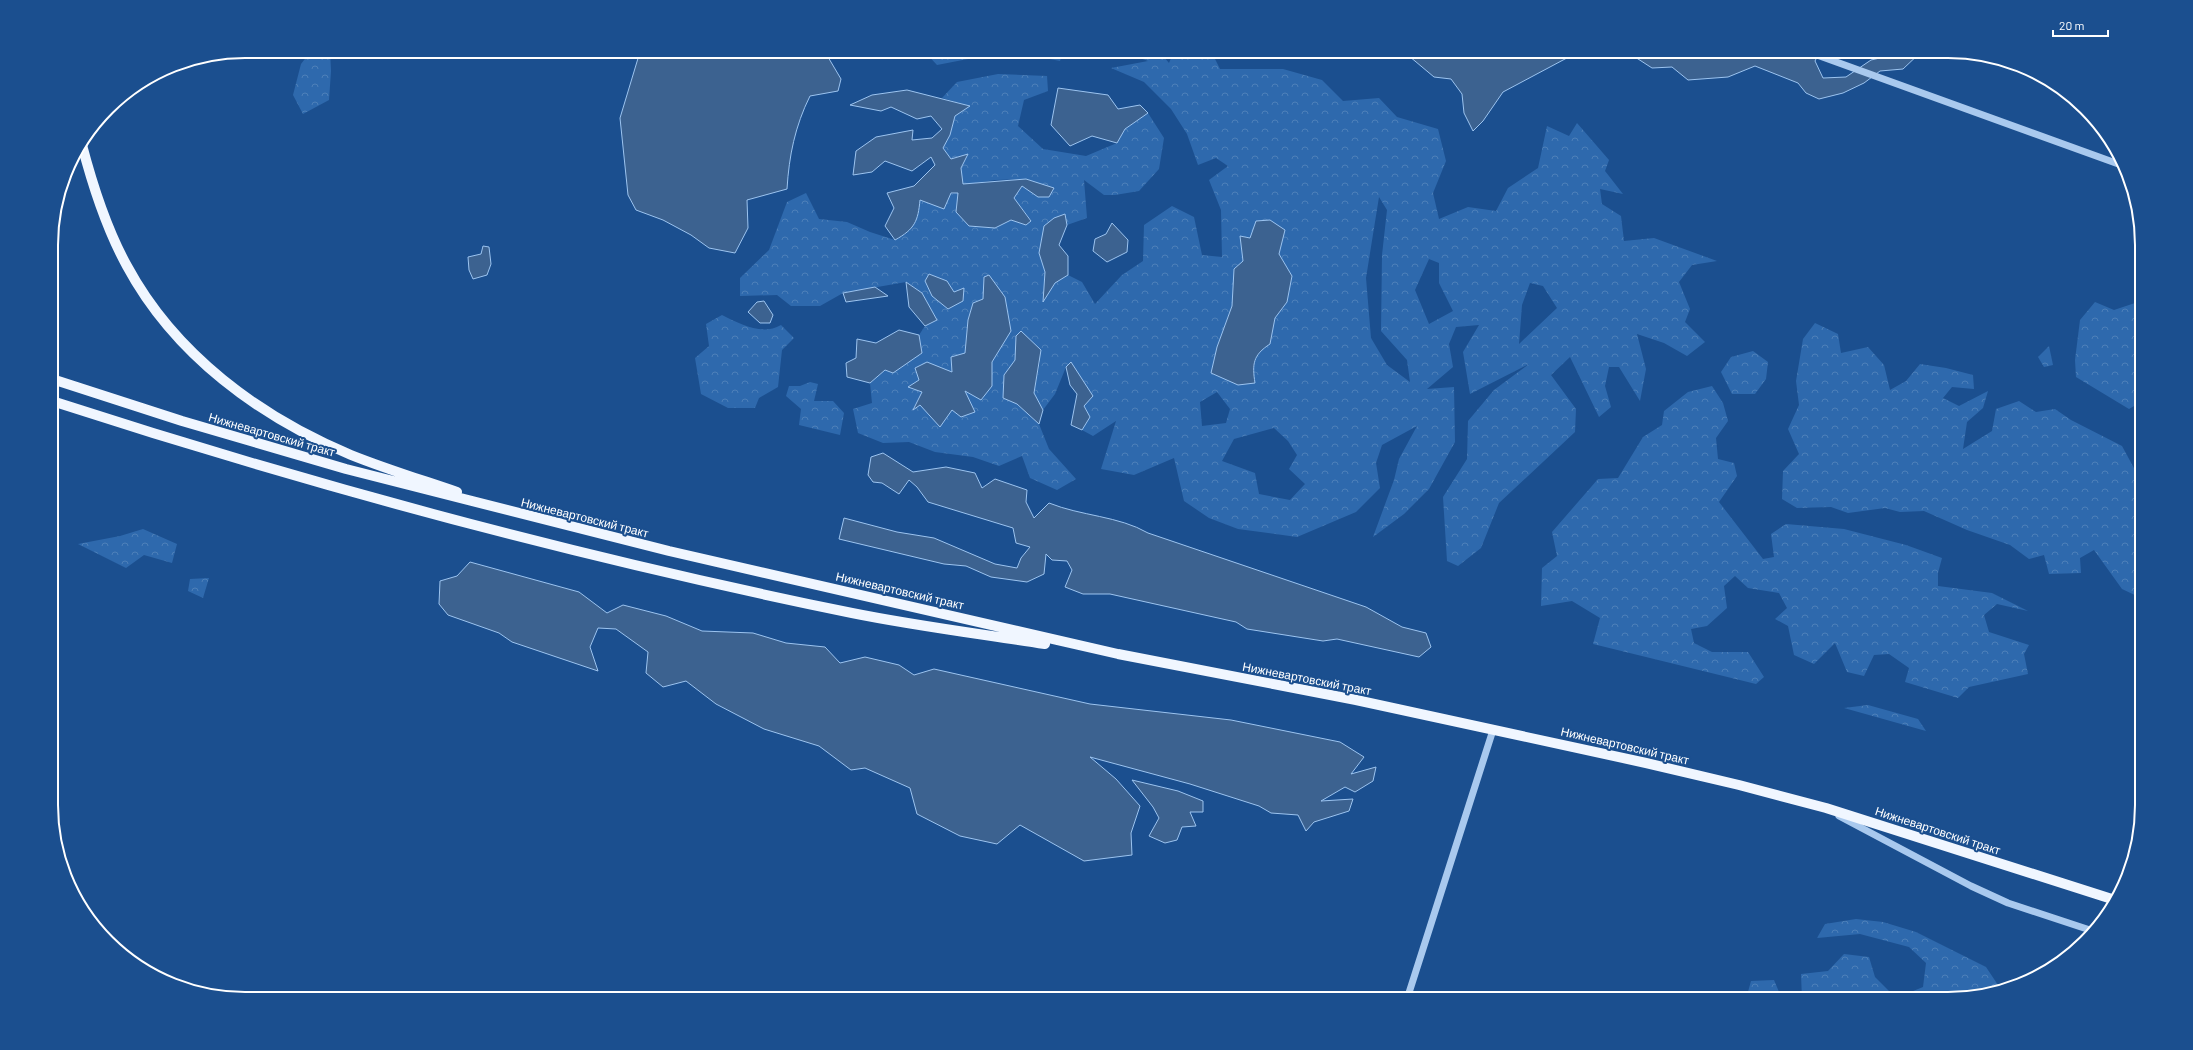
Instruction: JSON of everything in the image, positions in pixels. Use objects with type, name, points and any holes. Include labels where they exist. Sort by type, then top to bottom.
[{"type":"main road","points":[[83,150],[92,183],[108,227],[127,267],[149,302],[181,343],[220,378],[260,407],[308,435],[352,455],[519,514]]},
{"type":"main road","name":"Нижневартовский тракт","points":[[58,381],[182,421],[346,470],[669,551],[1118,654],[1356,700],[1654,765],[1826,808],[2110,899]]},
{"type":"main road","name":"Нижневартовский тракт","points":[[58,403],[176,441],[341,490],[664,571],[854,614],[1118,654]]},
{"type":"lane","points":[[1825,58],[2117,163]]},
{"type":"lane","points":[[1409,992],[1493,730]]},
{"type":"lane","points":[[1826,808],[1971,886],[2044,916],[2088,929]]},
{"type":"green space","points":[[306,58],[330,58],[329,100],[303,114],[293,95],[301,64]]},
{"type":"green space","points":[[930,58],[973,58],[937,65]]},
{"type":"green space","points":[[1045,58],[1061,58],[1060,61]]},
{"type":"green space","points":[[1140,58],[1165,58],[1169,63],[1171,58],[1214,58],[1220,69],[1283,69],[1322,80],[1343,101],[1379,98],[1397,117],[1438,129],[1446,161],[1433,193],[1439,219],[1468,207],[1496,211],[1508,188],[1538,168],[1547,126],[1569,136],[1577,123],[1609,160],[1605,171],[1623,194],[1600,189],[1602,204],[1621,216],[1624,241],[1654,238],[1717,261],[1692,265],[1679,282],[1690,309],[1685,322],[1705,342],[1687,356],[1664,343],[1637,334],[1646,369],[1640,401],[1619,367],[1609,367],[1605,386],[1611,407],[1599,417],[1570,357],[1551,375],[1576,409],[1575,432],[1499,503],[1481,548],[1458,566],[1447,561],[1443,497],[1467,459],[1468,421],[1494,390],[1529,364],[1470,394],[1463,352],[1479,325],[1456,327],[1449,344],[1453,367],[1427,389],[1454,387],[1455,442],[1429,489],[1404,514],[1373,537],[1394,480],[1399,459],[1417,426],[1382,445],[1376,463],[1380,488],[1356,512],[1297,537],[1238,529],[1209,518],[1184,501],[1174,458],[1134,475],[1101,469],[1116,421],[1093,436],[1082,430],[1090,417],[1084,407],[1071,363],[1066,367],[1055,394],[1043,410],[1034,393],[1040,362],[1016,336],[1015,360],[1004,375],[1003,398],[1017,404],[1039,424],[1049,449],[1076,479],[1057,490],[1030,478],[1022,456],[999,466],[973,457],[935,452],[909,442],[883,443],[858,433],[853,409],[872,403],[870,383],[885,370],[893,372],[922,353],[919,335],[925,326],[937,320],[922,293],[906,282],[843,293],[820,306],[791,306],[777,295],[740,296],[740,278],[769,250],[787,202],[806,193],[819,219],[847,222],[870,232],[895,240],[907,233],[920,199],[958,193],[995,228],[1011,220],[1031,220],[1014,198],[1022,186],[1049,197],[1053,188],[1026,179],[995,180],[963,185],[961,168],[967,155],[951,159],[943,148],[950,135],[955,116],[970,106],[942,98],[957,82],[998,74],[1047,76],[1048,91],[1024,100],[1018,126],[1043,149],[1086,156],[1117,143],[1125,129],[1148,113],[1164,138],[1159,169],[1139,191],[1115,195],[1104,195],[1084,180],[1087,218],[1067,225],[1065,214],[1039,253],[1045,272],[1043,301],[1055,283],[1068,275],[1082,282],[1095,304],[1122,275],[1143,261],[1144,225],[1172,206],[1194,217],[1202,255],[1222,257],[1221,210],[1209,180],[1228,166],[1216,158],[1198,165],[1187,134],[1171,109],[1144,82],[1111,68],[1148,61]],"holes":[[[1379,197],[1387,210],[1382,255],[1381,331],[1407,360],[1410,382],[1387,365],[1371,338],[1366,278]],[[1285,230],[1279,254],[1292,276],[1287,302],[1275,318],[1270,343],[1260,352],[1255,360],[1255,383],[1217,347],[1232,306],[1243,261],[1240,236],[1250,238]],[[1429,259],[1439,263],[1439,283],[1453,311],[1429,324],[1415,290]],[[929,274],[947,281],[954,292]],[[984,277],[1011,330],[992,362],[992,386],[965,391],[952,409],[920,405],[913,409],[922,392],[908,387],[919,381],[953,372],[965,353],[968,320],[973,303],[983,299]],[[1530,283],[1543,286],[1557,308],[1519,344],[1522,305]],[[1217,392],[1230,409],[1226,423],[1202,426],[1200,402]],[[1274,428],[1288,441],[1297,455],[1289,469],[1305,484],[1290,500],[1259,494],[1255,473],[1222,461],[1234,439]]]},
{"type":"green space","points":[[2095,302],[2114,310],[2135,303],[2135,406],[2129,409],[2076,377],[2075,360],[2080,320]]},
{"type":"green space","points":[[722,315],[751,328],[766,329],[781,325],[794,338],[782,350],[778,387],[759,398],[755,408],[728,408],[701,394],[695,358],[709,346],[706,324]]},
{"type":"green space","points":[[1815,323],[1838,334],[1841,353],[1868,347],[1884,365],[1890,390],[1906,381],[1920,364],[1946,368],[1973,375],[1974,389],[1952,387],[1943,398],[1959,406],[1988,391],[1983,408],[1967,422],[1963,449],[1992,431],[1996,409],[2019,401],[2036,412],[2055,409],[2071,420],[2122,446],[2135,470],[2135,595],[2122,589],[2094,550],[2080,558],[2081,573],[2049,574],[2044,555],[2029,559],[2010,545],[1967,530],[1924,511],[1900,512],[1885,508],[1848,513],[1831,507],[1797,508],[1782,499],[1783,471],[1799,454],[1788,429],[1799,405],[1796,381],[1803,339]]},
{"type":"green space","points":[[2049,346],[2053,365],[2044,367],[2038,357]]},
{"type":"green space","points":[[1753,351],[1768,362],[1766,379],[1755,394],[1732,394],[1721,372],[1731,357]]},
{"type":"green space","points":[[810,382],[818,384],[814,401],[833,401],[844,413],[840,435],[799,425],[801,409],[786,396],[789,386],[800,386]]},
{"type":"green space","points":[[1712,386],[1723,403],[1728,421],[1716,438],[1718,459],[1734,463],[1737,476],[1719,502],[1763,559],[1774,557],[1771,534],[1786,524],[1844,529],[1906,545],[1942,558],[1938,573],[1938,586],[1992,593],[2028,611],[1997,604],[1984,615],[1989,632],[2029,645],[2024,654],[2028,674],[1969,687],[1958,698],[1905,682],[1909,668],[1889,654],[1874,655],[1864,676],[1847,672],[1835,643],[1814,664],[1794,655],[1788,626],[1775,619],[1787,608],[1779,593],[1748,588],[1735,576],[1724,586],[1727,608],[1707,626],[1691,629],[1694,643],[1712,652],[1748,652],[1764,677],[1756,684],[1593,644],[1600,618],[1572,601],[1541,606],[1542,568],[1557,556],[1552,532],[1598,479],[1618,478],[1643,437],[1662,425],[1664,411],[1688,392]]},
{"type":"green space","points":[[143,529],[177,544],[172,563],[144,555],[126,568],[78,544],[120,536]]},
{"type":"green space","points":[[209,578],[203,598],[188,591],[190,579]]},
{"type":"green space","points":[[1868,705],[1918,719],[1926,731],[1844,708]]},
{"type":"green space","points":[[1856,919],[1883,922],[1916,932],[1986,967],[1998,985],[1960,992],[1911,992],[1923,987],[1926,963],[1909,947],[1860,934],[1817,938],[1825,924]]},
{"type":"green space","points":[[1844,954],[1869,957],[1875,977],[1890,992],[1802,992],[1801,974],[1828,971]]},
{"type":"green space","points":[[1774,980],[1779,992],[1748,992],[1751,981]]},
{"type":"shaded area","points":[[638,58],[829,58],[841,79],[838,91],[810,96],[800,119],[794,141],[789,165],[787,189],[747,200],[748,228],[735,253],[709,248],[691,235],[663,220],[636,210],[628,195],[620,118]]},
{"type":"shaded area","points":[[1411,58],[1567,58],[1503,92],[1483,121],[1473,131],[1464,113],[1462,94],[1451,79],[1434,77]]},
{"type":"shaded area","points":[[1637,58],[1816,58],[1815,61],[1823,78],[1846,77],[1871,60],[1880,58],[1915,58],[1903,69],[1880,71],[1864,83],[1843,93],[1819,99],[1806,93],[1798,83],[1755,66],[1728,77],[1688,80],[1672,67],[1652,68]]},
{"type":"shaded area","points":[[1058,88],[1108,95],[1118,109],[1140,105],[1148,113],[1125,129],[1117,143],[1092,136],[1070,146],[1051,125]]},
{"type":"shaded area","points":[[907,90],[970,106],[955,116],[950,135],[943,148],[951,159],[968,154],[961,168],[963,184],[1026,179],[1054,188],[1049,197],[1038,197],[1022,186],[1014,198],[1031,221],[1026,225],[1011,220],[995,228],[969,226],[956,212],[958,193],[951,193],[944,209],[920,200],[918,214],[914,224],[907,232],[895,240],[885,226],[894,208],[887,193],[914,186],[935,165],[931,157],[912,171],[885,161],[872,172],[853,175],[856,151],[876,137],[913,130],[912,140],[932,138],[942,129],[931,116],[917,119],[891,107],[881,111],[850,105],[872,95]]},
{"type":"shaded area","points":[[1065,214],[1067,225],[1059,245],[1068,256],[1068,275],[1055,283],[1043,302],[1045,272],[1039,253],[1044,226],[1054,218]]},
{"type":"shaded area","points":[[1270,220],[1285,230],[1279,254],[1292,276],[1287,302],[1275,318],[1270,344],[1260,352],[1255,360],[1255,383],[1238,385],[1211,373],[1217,347],[1232,306],[1234,269],[1243,261],[1240,236],[1250,238],[1256,221]]},
{"type":"shaded area","points":[[1112,223],[1128,240],[1127,252],[1107,262],[1093,251],[1095,239],[1106,234]]},
{"type":"shaded area","points":[[483,246],[489,247],[491,264],[487,275],[473,279],[469,270],[468,257],[481,254]]},
{"type":"shaded area","points":[[929,274],[947,281],[954,292],[964,288],[963,301],[948,309],[932,296],[925,281]]},
{"type":"shaded area","points":[[989,275],[1005,297],[1011,331],[992,362],[992,386],[981,400],[965,391],[975,412],[961,417],[952,410],[940,427],[920,405],[913,410],[922,392],[908,387],[919,380],[915,368],[927,362],[952,372],[951,357],[965,353],[968,320],[973,303],[983,299],[984,277]]},
{"type":"shaded area","points":[[906,282],[922,293],[937,320],[925,326],[909,307]]},
{"type":"shaded area","points":[[875,287],[888,296],[846,302],[843,293]]},
{"type":"shaded area","points":[[764,301],[773,315],[770,323],[760,323],[748,312],[757,302]]},
{"type":"shaded area","points":[[899,330],[919,335],[922,353],[893,373],[885,370],[870,383],[847,377],[846,363],[856,358],[857,339],[876,343]]},
{"type":"shaded area","points":[[1021,331],[1041,350],[1034,393],[1043,410],[1039,424],[1017,404],[1003,398],[1004,375],[1015,360],[1016,336]]},
{"type":"shaded area","points":[[1071,362],[1093,396],[1084,406],[1090,417],[1082,430],[1071,425],[1077,394],[1070,385],[1066,367]]},
{"type":"shaded area","points":[[883,453],[913,472],[946,467],[975,473],[982,488],[995,479],[1027,490],[1026,502],[1034,518],[1049,503],[1074,511],[1112,519],[1137,527],[1148,533],[1366,607],[1402,627],[1426,633],[1431,647],[1419,657],[1337,639],[1323,641],[1247,629],[1236,622],[1110,594],[1083,594],[1065,587],[1072,570],[1067,561],[1052,560],[1046,554],[1044,574],[1027,582],[991,577],[966,566],[944,564],[839,539],[844,518],[897,532],[934,538],[995,564],[1017,568],[1021,558],[1030,547],[1016,543],[1013,528],[928,502],[917,487],[909,480],[899,494],[882,483],[873,482],[868,475],[871,457]]},
{"type":"shaded area","points":[[470,562],[579,592],[607,613],[623,605],[666,616],[702,631],[753,633],[786,643],[825,647],[840,663],[865,657],[899,665],[914,675],[934,669],[1090,704],[1231,720],[1340,742],[1364,757],[1351,774],[1376,767],[1373,781],[1355,792],[1345,787],[1321,801],[1353,799],[1349,811],[1314,822],[1306,831],[1298,815],[1271,813],[1259,806],[1190,784],[1090,757],[1116,779],[1140,806],[1131,833],[1132,855],[1084,861],[1020,825],[997,844],[960,836],[917,814],[910,788],[865,768],[851,770],[819,746],[764,729],[716,704],[686,681],[663,687],[646,673],[648,652],[616,629],[598,628],[590,647],[598,671],[512,642],[499,633],[448,615],[439,604],[440,581],[457,576]]},
{"type":"shaded area","points":[[1132,780],[1178,791],[1203,801],[1203,812],[1190,812],[1196,826],[1182,827],[1177,840],[1165,843],[1149,836],[1159,818],[1153,807]]}]
